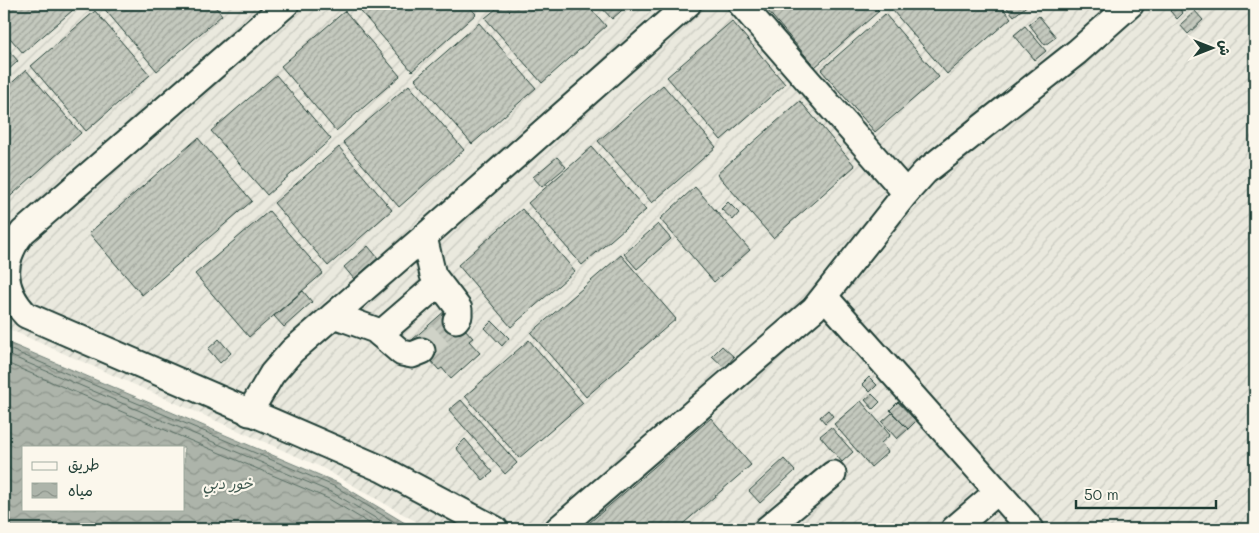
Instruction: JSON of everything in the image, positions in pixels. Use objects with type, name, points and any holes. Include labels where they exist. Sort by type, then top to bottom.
[{"type":"lane","points":[[286,4],[23,232],[12,247],[5,265],[10,293],[26,315],[382,469],[495,529]]},
{"type":"lane","points":[[249,412],[278,366],[292,351],[688,4]]},
{"type":"lane","points":[[741,4],[906,193]]},
{"type":"lane","points":[[558,529],[804,318],[825,297],[906,193],[925,172],[1077,52],[1131,4]]},
{"type":"lane","points":[[424,237],[431,270],[438,284],[457,305],[459,313],[456,320]]},
{"type":"lane","points":[[380,334],[438,284]]},
{"type":"lane","points":[[825,297],[1031,529]]},
{"type":"lane","points":[[334,315],[369,327],[402,353],[412,355],[422,351]]},
{"type":"lane","points":[[767,529],[833,474]]},
{"type":"lane","points":[[954,529],[997,492]]},
{"type":"shaded area","points":[[4,4],[1255,4],[1255,529],[429,529],[321,467],[4,327]]},
{"type":"water","name":"خور دبي","points":[[4,341],[338,483],[415,529],[4,529]]},
{"type":"building","points":[[4,4],[80,4],[23,53],[4,31]]},
{"type":"building","points":[[105,4],[213,4],[222,15],[157,71],[102,6]]},
{"type":"building","points":[[356,4],[467,4],[476,14],[412,71]]},
{"type":"building","points":[[502,4],[587,4],[606,26],[542,83],[485,18]]},
{"type":"building","points":[[598,4],[629,4],[612,19]]},
{"type":"building","points":[[762,4],[872,4],[879,11],[815,67]]},
{"type":"building","points":[[902,4],[999,4],[1011,18],[947,74],[893,11]]},
{"type":"building","points":[[1004,4],[1029,4],[1014,16]]},
{"type":"building","points":[[1176,5],[1183,13],[1177,19],[1170,11]]},
{"type":"building","points":[[95,11],[150,75],[86,131],[31,66]]},
{"type":"building","points":[[345,11],[400,76],[336,131],[281,66]]},
{"type":"building","points":[[1195,11],[1203,20],[1188,34],[1180,25]]},
{"type":"building","points":[[885,14],[939,77],[875,132],[821,70]]},
{"type":"building","points":[[1039,16],[1056,37],[1045,45],[1029,24]]},
{"type":"building","points":[[732,21],[785,84],[721,140],[667,77]]},
{"type":"building","points":[[479,23],[536,88],[472,144],[415,79]]},
{"type":"building","points":[[1025,26],[1046,51],[1035,60],[1014,35]]},
{"type":"building","points":[[4,45],[18,61],[4,74]]},
{"type":"building","points":[[26,70],[81,133],[4,202],[4,90]]},
{"type":"building","points":[[276,75],[331,139],[267,195],[211,131]]},
{"type":"building","points":[[409,85],[464,150],[399,207],[343,142]]},
{"type":"building","points":[[663,85],[716,147],[652,203],[598,141]]},
{"type":"building","points":[[800,101],[855,166],[773,238],[717,174]]},
{"type":"building","points":[[198,138],[252,201],[142,295],[89,233]]},
{"type":"building","points":[[339,147],[392,210],[328,266],[274,203]]},
{"type":"building","points":[[592,147],[646,210],[582,265],[528,203]]},
{"type":"building","points":[[557,157],[566,167],[542,187],[533,177]]},
{"type":"building","points":[[695,187],[750,250],[714,282],[660,219]]},
{"type":"building","points":[[728,202],[739,213],[733,220],[721,209]]},
{"type":"building","points":[[522,209],[575,271],[511,327],[458,265]]},
{"type":"building","points":[[269,211],[323,273],[249,337],[195,274]]},
{"type":"building","points":[[658,224],[671,239],[637,269],[624,254]]},
{"type":"building","points":[[368,246],[378,258],[354,279],[344,267]]},
{"type":"building","points":[[621,255],[676,319],[586,397],[531,333]]},
{"type":"building","points":[[303,291],[312,302],[284,327],[274,316]]},
{"type":"building","points":[[447,309],[473,338],[469,341],[480,353],[451,379],[442,368],[439,370],[412,340]]},
{"type":"building","points":[[492,321],[509,338],[502,346],[485,328]]},
{"type":"building","points":[[219,339],[231,353],[220,363],[208,349]]},
{"type":"building","points":[[529,340],[583,403],[519,458],[465,396]]},
{"type":"building","points":[[722,346],[734,357],[725,368],[712,356]]},
{"type":"building","points":[[869,377],[877,385],[870,392],[862,384]]},
{"type":"building","points":[[872,394],[880,402],[873,409],[865,400]]},
{"type":"building","points":[[461,400],[517,463],[505,474],[449,410]]},
{"type":"building","points":[[861,401],[890,435],[881,443],[888,452],[871,467],[834,424]]},
{"type":"building","points":[[898,402],[916,421],[908,429],[890,410]]},
{"type":"building","points":[[828,410],[833,416],[825,423],[820,417]]},
{"type":"building","points":[[892,413],[908,429],[897,439],[882,422]]},
{"type":"building","points":[[711,418],[751,465],[677,529],[582,529]]},
{"type":"building","points":[[831,427],[853,452],[842,462],[820,436]]},
{"type":"building","points":[[465,439],[493,472],[483,480],[456,448]]},
{"type":"building","points":[[784,459],[795,471],[760,503],[749,491]]},
{"type":"tunnel","points":[[422,351],[456,320]]}]
